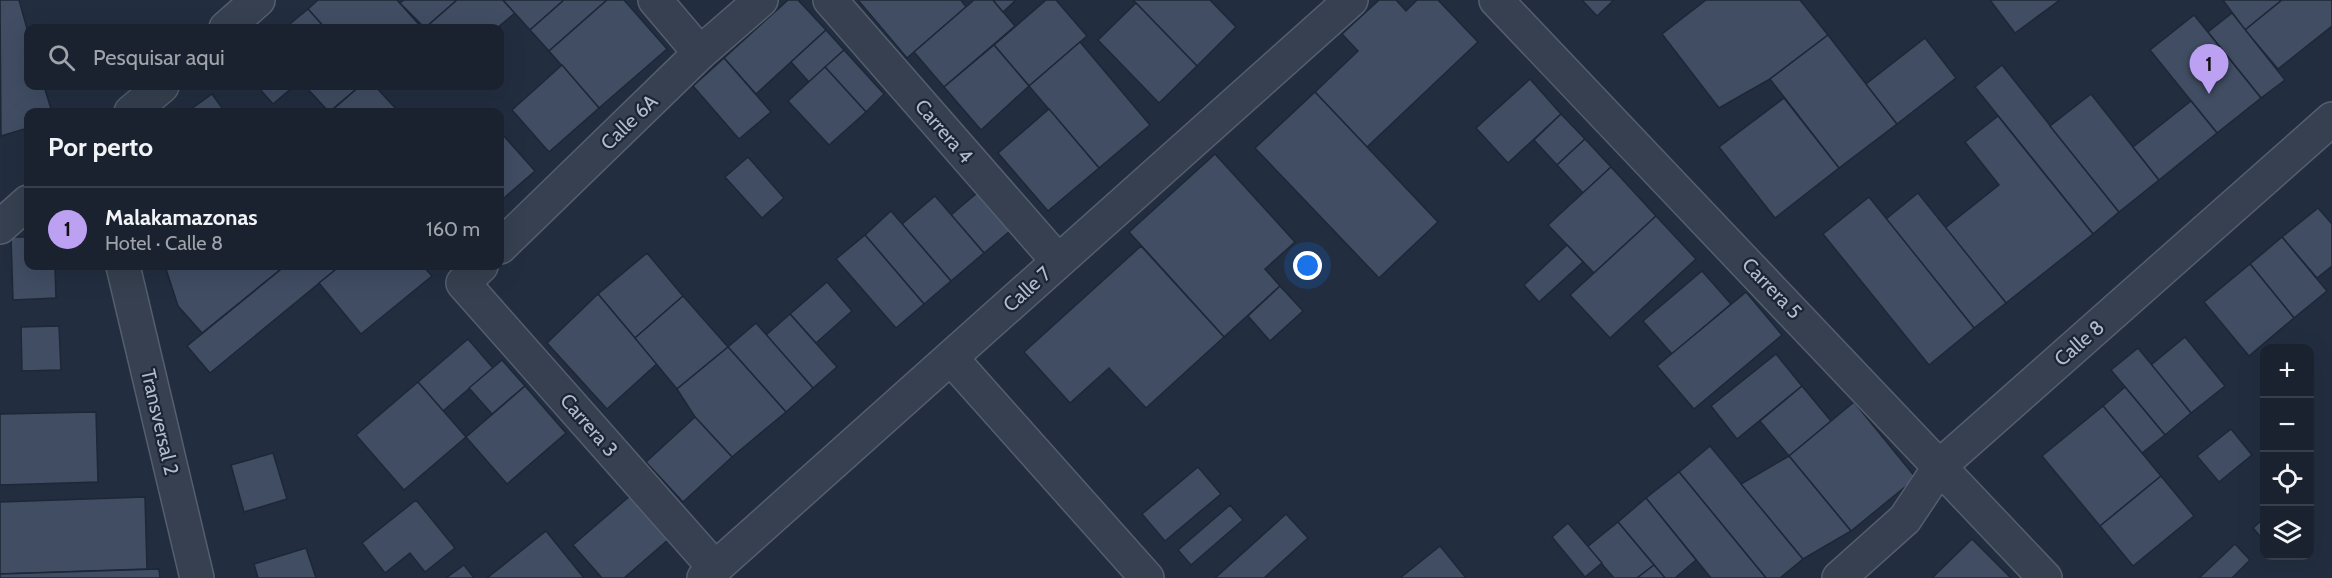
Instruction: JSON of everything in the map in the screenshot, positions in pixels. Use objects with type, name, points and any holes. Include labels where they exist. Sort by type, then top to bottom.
[{"type":"street","points":[[231,24],[258,0]]},
{"type":"street","points":[[655,0],[700,53]]},
{"type":"street","name":"Calle 6A","points":[[504,244],[700,53],[761,0]]},
{"type":"street","name":"Carrera 4","points":[[830,0],[1058,261]]},
{"type":"street","name":"Calle 7","points":[[709,573],[1351,0]]},
{"type":"street","name":"Carrera 5","points":[[1497,0],[1941,465],[2045,578]]},
{"type":"street","points":[[136,108],[157,90]]},
{"type":"street","name":"Calle 8","points":[[1839,578],[1905,519],[1941,465],[2332,120]]},
{"type":"street","points":[[0,227],[24,206]]},
{"type":"street","name":"Transversal 2","points":[[124,270],[197,578]]},
{"type":"street","name":"Carrera 3","points":[[472,274],[709,573]]},
{"type":"street","points":[[951,358],[1147,578]]},
{"type":"building","points":[[0,0],[19,0],[26,24],[24,90],[45,90],[51,108],[24,108],[24,129],[1,136]]},
{"type":"building","points":[[318,0],[397,0],[418,24],[321,24],[308,9]]},
{"type":"building","points":[[404,0],[457,0],[430,24],[421,24],[400,3]]},
{"type":"building","points":[[457,0],[503,0],[515,13],[502,24],[430,24]]},
{"type":"building","points":[[503,0],[564,0],[530,30]]},
{"type":"building","points":[[564,0],[607,0],[549,51],[530,30]]},
{"type":"building","points":[[607,0],[624,0],[667,49],[599,108],[549,51]]},
{"type":"building","points":[[788,0],[798,0],[826,30],[756,94],[724,58]]},
{"type":"building","points":[[858,0],[961,0],[966,7],[907,58]]},
{"type":"building","points":[[974,0],[993,0],[1015,26],[944,87],[914,52]]},
{"type":"building","points":[[993,0],[1016,0],[1003,12]]},
{"type":"building","points":[[1046,0],[1056,0],[1087,36],[1029,86],[994,45]]},
{"type":"building","points":[[1133,0],[1210,0],[1236,27],[1197,66]]},
{"type":"building","points":[[1379,0],[1396,0],[1406,11],[1417,0],[1438,0],[1478,42],[1367,147],[1315,92],[1358,51],[1342,34]]},
{"type":"building","points":[[1582,0],[1614,0],[1597,16]]},
{"type":"building","points":[[1706,0],[1800,0],[1828,35],[1770,79],[1719,108],[1662,34]]},
{"type":"building","points":[[1990,0],[2060,0],[2015,33]]},
{"type":"building","points":[[2223,0],[2282,0],[2245,30]]},
{"type":"building","points":[[2282,0],[2332,0],[2332,26],[2278,69],[2245,30]]},
{"type":"building","points":[[1136,3],[1197,66],[1159,103],[1098,40]]},
{"type":"building","points":[[308,9],[321,24],[290,24]]},
{"type":"building","points":[[2232,13],[2285,80],[2261,98],[2208,32]]},
{"type":"building","points":[[2194,15],[2261,98],[2217,133],[2150,50]]},
{"type":"building","points":[[826,30],[844,50],[809,82],[791,62]]},
{"type":"building","points":[[1828,35],[1897,124],[1839,168],[1770,79]]},
{"type":"building","points":[[1925,38],[1956,78],[1897,124],[1866,84]]},
{"type":"building","points":[[1080,42],[1150,125],[1099,168],[1029,86]]},
{"type":"building","points":[[994,45],[1029,86],[981,130],[944,87]]},
{"type":"building","points":[[844,50],[884,94],[866,112],[825,67]]},
{"type":"building","points":[[724,58],[771,112],[739,139],[693,86]]},
{"type":"building","points":[[562,65],[599,108],[549,152],[512,110]]},
{"type":"building","points":[[2002,65],[2119,212],[2093,234],[1975,87]]},
{"type":"building","points":[[825,67],[866,112],[829,145],[788,101]]},
{"type":"building","points":[[1530,79],[1561,114],[1508,163],[1476,128]]},
{"type":"building","points":[[261,90],[289,90],[273,104]]},
{"type":"building","points":[[309,90],[355,90],[334,108],[325,108]]},
{"type":"building","points":[[355,90],[379,90],[395,108],[335,108]]},
{"type":"building","points":[[1315,92],[1438,222],[1379,278],[1255,148]]},
{"type":"building","points":[[212,94],[222,108],[193,108]]},
{"type":"building","points":[[2091,94],[2159,180],[2119,212],[2050,126]]},
{"type":"building","points":[[1784,98],[1839,168],[1775,218],[1719,147]]},
{"type":"building","points":[[2191,101],[2217,133],[2159,180],[2133,147]]},
{"type":"building","points":[[1049,109],[1099,168],[1048,211],[998,153]]},
{"type":"building","points":[[1561,114],[1585,139],[1557,165],[1534,140]]},
{"type":"building","points":[[1998,116],[2093,234],[2006,303],[1945,228],[1999,185],[1965,142]]},
{"type":"building","points":[[504,136],[535,171],[504,198]]},
{"type":"building","points":[[1585,139],[1611,167],[1583,193],[1557,165]]},
{"type":"building","points":[[1215,154],[1295,242],[1265,269],[1280,286],[1224,337],[1129,232]]},
{"type":"building","points":[[748,157],[784,198],[762,218],[725,177]]},
{"type":"building","points":[[1611,167],[1656,216],[1594,273],[1548,225]]},
{"type":"building","points":[[977,193],[1010,231],[984,253],[951,215]]},
{"type":"building","points":[[1918,193],[2006,303],[1974,328],[1886,219]]},
{"type":"building","points":[[935,196],[984,253],[951,281],[902,224]]},
{"type":"building","points":[[1869,197],[1974,328],[1929,365],[1823,234]]},
{"type":"building","points":[[2318,208],[2332,224],[2332,266],[2317,278],[2282,237]]},
{"type":"building","points":[[891,211],[951,281],[924,304],[865,235]]},
{"type":"building","points":[[1656,216],[1696,259],[1610,338],[1570,295]]},
{"type":"building","points":[[865,235],[924,304],[896,328],[836,259]]},
{"type":"building","points":[[11,237],[24,237],[24,270],[55,270],[56,298],[13,300]]},
{"type":"building","points":[[2282,237],[2327,291],[2294,318],[2250,264]]},
{"type":"building","points":[[1567,245],[1583,262],[1539,302],[1524,285]]},
{"type":"building","points":[[1141,246],[1224,337],[1146,408],[1109,368],[1070,403],[1024,352]]},
{"type":"building","points":[[647,253],[683,296],[635,338],[598,294]]},
{"type":"building","points":[[2250,264],[2294,318],[2263,344],[2260,344],[2260,347],[2249,356],[2204,302]]},
{"type":"building","points":[[166,270],[280,270],[202,333],[178,306]]},
{"type":"building","points":[[280,270],[335,270],[210,373],[187,346]]},
{"type":"building","points":[[335,270],[427,270],[432,276],[361,334],[319,283]]},
{"type":"building","points":[[1702,271],[1731,304],[1672,354],[1643,321]]},
{"type":"building","points":[[827,282],[852,311],[816,343],[790,314]]},
{"type":"building","points":[[1280,286],[1303,311],[1270,341],[1248,316]]},
{"type":"building","points":[[1746,292],[1782,335],[1694,409],[1657,366]]},
{"type":"building","points":[[598,294],[635,338],[660,361],[607,409],[547,343]]},
{"type":"building","points":[[683,296],[728,347],[677,389],[635,338]]},
{"type":"building","points":[[790,314],[837,367],[813,388],[766,335]]},
{"type":"building","points":[[756,323],[813,388],[786,412],[728,347]]},
{"type":"building","points":[[59,326],[61,370],[22,371],[21,327]]},
{"type":"building","points":[[2185,337],[2225,386],[2191,413],[2151,365]]},
{"type":"building","points":[[468,339],[493,368],[443,411],[418,382]]},
{"type":"building","points":[[728,347],[786,412],[732,457],[695,417],[677,389]]},
{"type":"building","points":[[2138,348],[2191,413],[2165,435],[2111,370]]},
{"type":"building","points":[[1776,354],[1802,386],[1737,439],[1711,406]]},
{"type":"building","points":[[502,360],[525,386],[492,414],[469,388]]},
{"type":"building","points":[[418,382],[466,437],[404,490],[356,435]]},
{"type":"building","points":[[525,386],[566,433],[507,484],[466,437]]},
{"type":"building","points":[[1802,386],[1831,421],[1789,456],[1760,421]]},
{"type":"building","points":[[2125,387],[2165,435],[2142,453],[2103,406]]},
{"type":"building","points":[[1854,402],[1916,478],[1851,531],[1789,456]]},
{"type":"building","points":[[2103,406],[2161,476],[2100,526],[2042,456]]},
{"type":"building","points":[[96,412],[98,482],[0,485],[0,414]]},
{"type":"building","points":[[695,417],[732,457],[683,502],[646,462]]},
{"type":"building","points":[[2231,429],[2252,455],[2219,482],[2197,456]]},
{"type":"building","points":[[1710,446],[1803,559],[1780,578],[1766,578],[1679,472]]},
{"type":"building","points":[[273,453],[287,499],[244,512],[231,465]]},
{"type":"building","points":[[1789,456],[1851,531],[1803,559],[1741,484]]},
{"type":"building","points":[[1198,467],[1221,494],[1165,541],[1142,514]]},
{"type":"building","points":[[1679,472],[1766,578],[1711,578],[1646,498]]},
{"type":"building","points":[[2161,476],[2194,516],[2133,566],[2100,526]]},
{"type":"building","points":[[631,495],[669,539],[624,578],[602,578],[573,545]]},
{"type":"building","points":[[145,497],[147,569],[0,574],[0,502]]},
{"type":"building","points":[[1646,498],[1696,560],[1675,578],[1665,578],[1618,522]]},
{"type":"building","points":[[416,500],[455,548],[425,572],[410,553],[385,573],[362,543]]},
{"type":"building","points":[[1230,505],[1243,520],[1191,565],[1178,550]]},
{"type":"building","points":[[1286,514],[1308,538],[1264,578],[1215,578]]},
{"type":"building","points":[[1618,522],[1654,565],[1637,578],[1614,578],[1587,547]]},
{"type":"building","points":[[2260,522],[2260,536],[2253,528]]},
{"type":"building","points":[[1568,523],[1602,563],[1585,577],[1552,537]]},
{"type":"building","points":[[546,531],[584,578],[487,578]]},
{"type":"building","points":[[1972,539],[2011,578],[1932,578]]},
{"type":"building","points":[[2235,544],[2250,560],[2232,578],[2199,578]]},
{"type":"building","points":[[1440,546],[1466,578],[1400,578]]},
{"type":"building","points":[[306,548],[316,578],[258,578],[254,564]]},
{"type":"building","points":[[464,565],[474,578],[446,578]]},
{"type":"building","points":[[1654,565],[1665,578],[1637,578]]},
{"type":"building","points":[[159,569],[160,578],[0,578],[0,574]]},
{"type":"place","name":"Malakamazonas","points":[[2209,94]]}]
